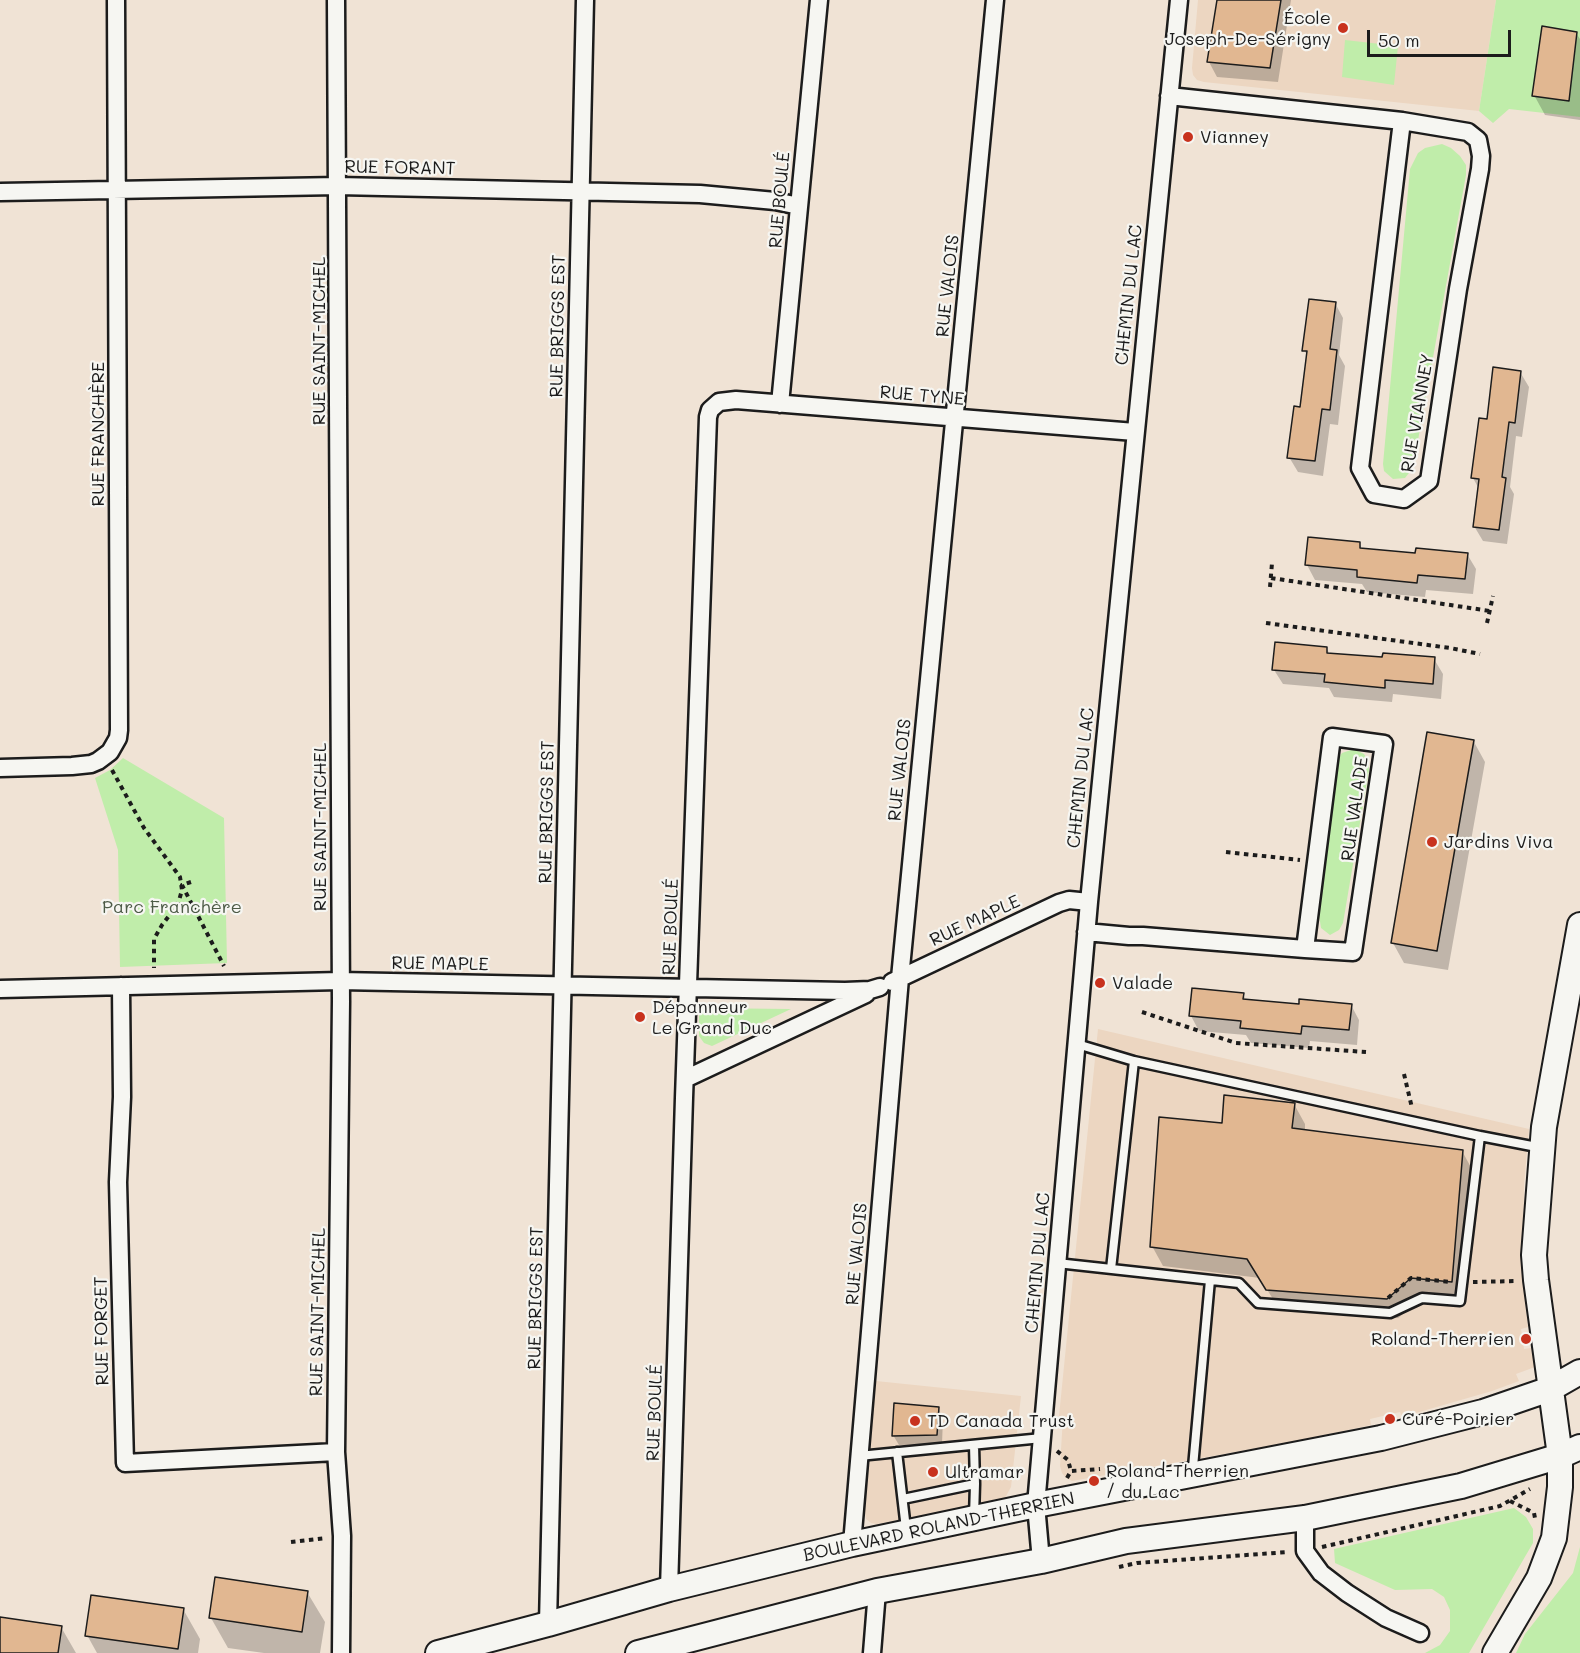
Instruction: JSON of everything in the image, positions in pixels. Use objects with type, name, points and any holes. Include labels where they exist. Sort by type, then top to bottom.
[{"type":"main road","points":[[1495,1653],[1539,1578],[1554,1538],[1560,1487],[1566,1460],[1550,1389],[1534,1255],[1544,1127],[1580,925]]},
{"type":"main road","name":"BOULEVARD ROLAND-THERRIEN","points":[[438,1653],[669,1589],[852,1544],[1036,1505],[1381,1438],[1483,1412],[1550,1389],[1580,1372]]},
{"type":"main road","points":[[647,1652],[877,1591],[1041,1561],[1126,1541],[1305,1518],[1461,1486],[1566,1460]]},
{"type":"street","name":"RUE FRANCHÈRE","points":[[0,768],[92,764],[110,752],[118,738],[120,721],[116,0]]},
{"type":"street","name":"RUE SAINT-MICHEL","points":[[336,0],[340,981],[336,1452],[342,1536],[341,1653]]},
{"type":"street","name":"RUE BRIGGS EST","points":[[548,1624],[585,0]]},
{"type":"street","name":"RUE BOULÉ","points":[[780,404],[819,0]]},
{"type":"street","name":"RUE VALOIS","points":[[852,1544],[900,978],[995,0]]},
{"type":"street","name":"CHEMIN DU LAC","points":[[1041,1561],[1036,1505],[1086,932],[1179,0]]},
{"type":"street","name":"RUE VIANNEY","points":[[1169,96],[1402,121],[1468,132],[1478,140],[1481,156],[1480,169],[1458,289],[1429,481],[1404,499],[1374,494],[1360,468],[1402,121]]},
{"type":"street","name":"RUE FORANT","points":[[0,192],[338,186],[581,190],[710,194],[799,206]]},
{"type":"street","name":"RUE TYNE","points":[[710,410],[714,405],[725,400],[1135,432]]},
{"type":"street","name":"RUE BOULÉ","points":[[669,1589],[707,441],[710,410]]},
{"type":"street","name":"RUE VALADE","points":[[1086,932],[1305,949],[1353,952],[1384,744],[1332,737],[1305,949]]},
{"type":"street","name":"RUE MAPLE","points":[[685,1079],[1059,903],[1069,900],[1089,902]]},
{"type":"street","name":"RUE MAPLE","points":[[0,989],[340,981],[860,991],[880,987]]},
{"type":"street","name":"RUE FORGET","points":[[121,986],[122,1097],[118,1182],[125,1463],[336,1452]]},
{"type":"street","points":[[1305,1518],[1305,1551],[1321,1573],[1386,1618],[1420,1633]]},
{"type":"street","points":[[872,1653],[877,1591]]},
{"type":"lane","points":[[1077,1044],[1134,1061],[1542,1148]]},
{"type":"lane","points":[[1111,1269],[1134,1061]]},
{"type":"lane","points":[[1058,1263],[1239,1283],[1258,1303],[1390,1314],[1422,1298],[1460,1301],[1480,1136]]},
{"type":"lane","points":[[1194,1474],[1210,1280]]},
{"type":"lane","points":[[860,1456],[1042,1438]]},
{"type":"lane","points":[[974,1445],[974,1518]]},
{"type":"lane","points":[[897,1452],[907,1532]]},
{"type":"lane","points":[[903,1499],[975,1484]]},
{"type":"path","points":[[1270,587],[1272,563]]},
{"type":"path","points":[[1271,578],[1490,611]]},
{"type":"path","points":[[1487,623],[1494,596]]},
{"type":"path","points":[[1266,623],[1480,654]]},
{"type":"path","points":[[111,769],[144,828],[177,870],[182,885],[224,966]]},
{"type":"path","points":[[162,853],[166,846]]},
{"type":"path","points":[[1226,852],[1316,862]]},
{"type":"path","points":[[182,885],[190,882]]},
{"type":"path","points":[[154,968],[154,939],[178,904],[182,885]]},
{"type":"path","points":[[1142,1012],[1236,1043],[1366,1052]]},
{"type":"path","points":[[1404,1074],[1415,1122]]},
{"type":"path","points":[[1387,1299],[1411,1278],[1462,1283],[1536,1280]]},
{"type":"path","points":[[1113,1568],[1137,1563],[1305,1551],[1500,1506],[1566,1460]]},
{"type":"path","points":[[1509,1500],[1534,1514],[1536,1522]]},
{"type":"path","points":[[291,1542],[342,1536]]},
{"type":"shaded area","name":"École Joseph-De-Sérigny","points":[[1198,0],[1496,0],[1479,111],[1197,80],[1192,68]]},
{"type":"shaded area","points":[[1098,1029],[1529,1129],[1524,1185],[1523,1251],[1528,1327],[1521,1329],[1524,1349],[1531,1348],[1535,1367],[1516,1374],[1519,1381],[1492,1391],[1402,1417],[1400,1412],[1370,1419],[1371,1425],[1297,1441],[1072,1481],[1066,1478],[1060,1466],[1063,1417],[1059,1416]]},
{"type":"shaded area","points":[[876,1381],[1021,1396],[1011,1487],[1005,1498],[877,1524],[866,1519],[863,1504]]},
{"type":"green space","points":[[1496,0],[1580,0],[1580,117],[1509,109],[1493,123],[1479,111]]},
{"type":"green space","points":[[1345,40],[1398,46],[1394,85],[1342,77]]},
{"type":"green space","points":[[1442,144],[1460,156],[1466,165],[1466,175],[1413,468],[1405,478],[1393,479],[1384,471],[1383,464],[1410,169],[1418,153],[1425,148]]},
{"type":"green space","points":[[1354,749],[1364,754],[1368,760],[1369,770],[1343,923],[1339,930],[1330,935],[1321,928],[1319,915],[1335,763],[1342,753]]},
{"type":"green space","name":"Parc Franchère","points":[[123,758],[224,818],[227,963],[120,967],[118,850],[95,778],[110,770]]},
{"type":"green space","points":[[701,1008],[791,1009],[712,1046],[704,1043],[699,1036]]},
{"type":"green space","points":[[1514,1508],[1526,1517],[1533,1529],[1533,1543],[1469,1653],[1425,1653],[1440,1645],[1450,1631],[1450,1610],[1444,1597],[1432,1589],[1395,1590],[1335,1563],[1334,1549]]},
{"type":"green space","points":[[1580,1547],[1580,1653],[1516,1653],[1525,1634],[1573,1573]]},
{"type":"building","points":[[1217,0],[1281,0],[1270,68],[1207,62]]},
{"type":"building","points":[[1542,26],[1577,32],[1569,101],[1532,96]]},
{"type":"building","points":[[1309,299],[1336,302],[1330,349],[1337,350],[1330,410],[1322,409],[1315,461],[1287,458],[1294,406],[1300,407],[1307,351],[1302,351]]},
{"type":"building","points":[[1493,367],[1521,371],[1515,423],[1509,422],[1502,477],[1506,478],[1499,530],[1473,527],[1479,479],[1471,478],[1479,418],[1487,419]]},
{"type":"building","points":[[1308,537],[1360,542],[1360,548],[1415,553],[1416,548],[1468,553],[1465,579],[1418,575],[1417,583],[1357,577],[1357,570],[1305,565]]},
{"type":"building","points":[[1275,642],[1327,647],[1327,653],[1382,657],[1383,653],[1435,657],[1433,684],[1385,680],[1385,688],[1324,682],[1325,674],[1272,670]]},
{"type":"building","name":"Jardins Viva","points":[[1427,732],[1474,740],[1437,951],[1391,943]]},
{"type":"building","points":[[1192,988],[1244,993],[1243,999],[1299,1004],[1299,999],[1352,1004],[1349,1030],[1302,1026],[1301,1034],[1240,1028],[1241,1021],[1189,1016]]},
{"type":"building","points":[[1224,1095],[1295,1103],[1292,1128],[1463,1150],[1452,1282],[1411,1278],[1387,1299],[1266,1290],[1247,1259],[1150,1247],[1159,1117],[1222,1123]]},
{"type":"building","name":"TD Canada Trust","points":[[894,1403],[939,1407],[937,1435],[892,1436]]},
{"type":"building","points":[[215,1577],[308,1591],[302,1632],[209,1618]]},
{"type":"building","points":[[91,1595],[184,1608],[178,1649],[85,1636]]},
{"type":"building","points":[[0,1617],[62,1626],[58,1653],[0,1653]]},
{"type":"place","name":"École Joseph-De-Sérigny","points":[[1343,28]]},
{"type":"place","name":"Vianney","points":[[1188,137]]},
{"type":"place","name":"Jardins Viva","points":[[1432,842]]},
{"type":"place","name":"Valade","points":[[1100,983]]},
{"type":"place","name":"Dépanneur Le Grand Duc","points":[[640,1017]]},
{"type":"place","name":"Roland-Therrien","points":[[1526,1339]]},
{"type":"place","name":"Curé-Poirier","points":[[1390,1419]]},
{"type":"place","name":"TD Canada Trust","points":[[915,1421]]},
{"type":"place","name":"Ultramar","points":[[933,1472]]},
{"type":"place","name":"Roland-Therrien / du Lac","points":[[1094,1481]]}]
